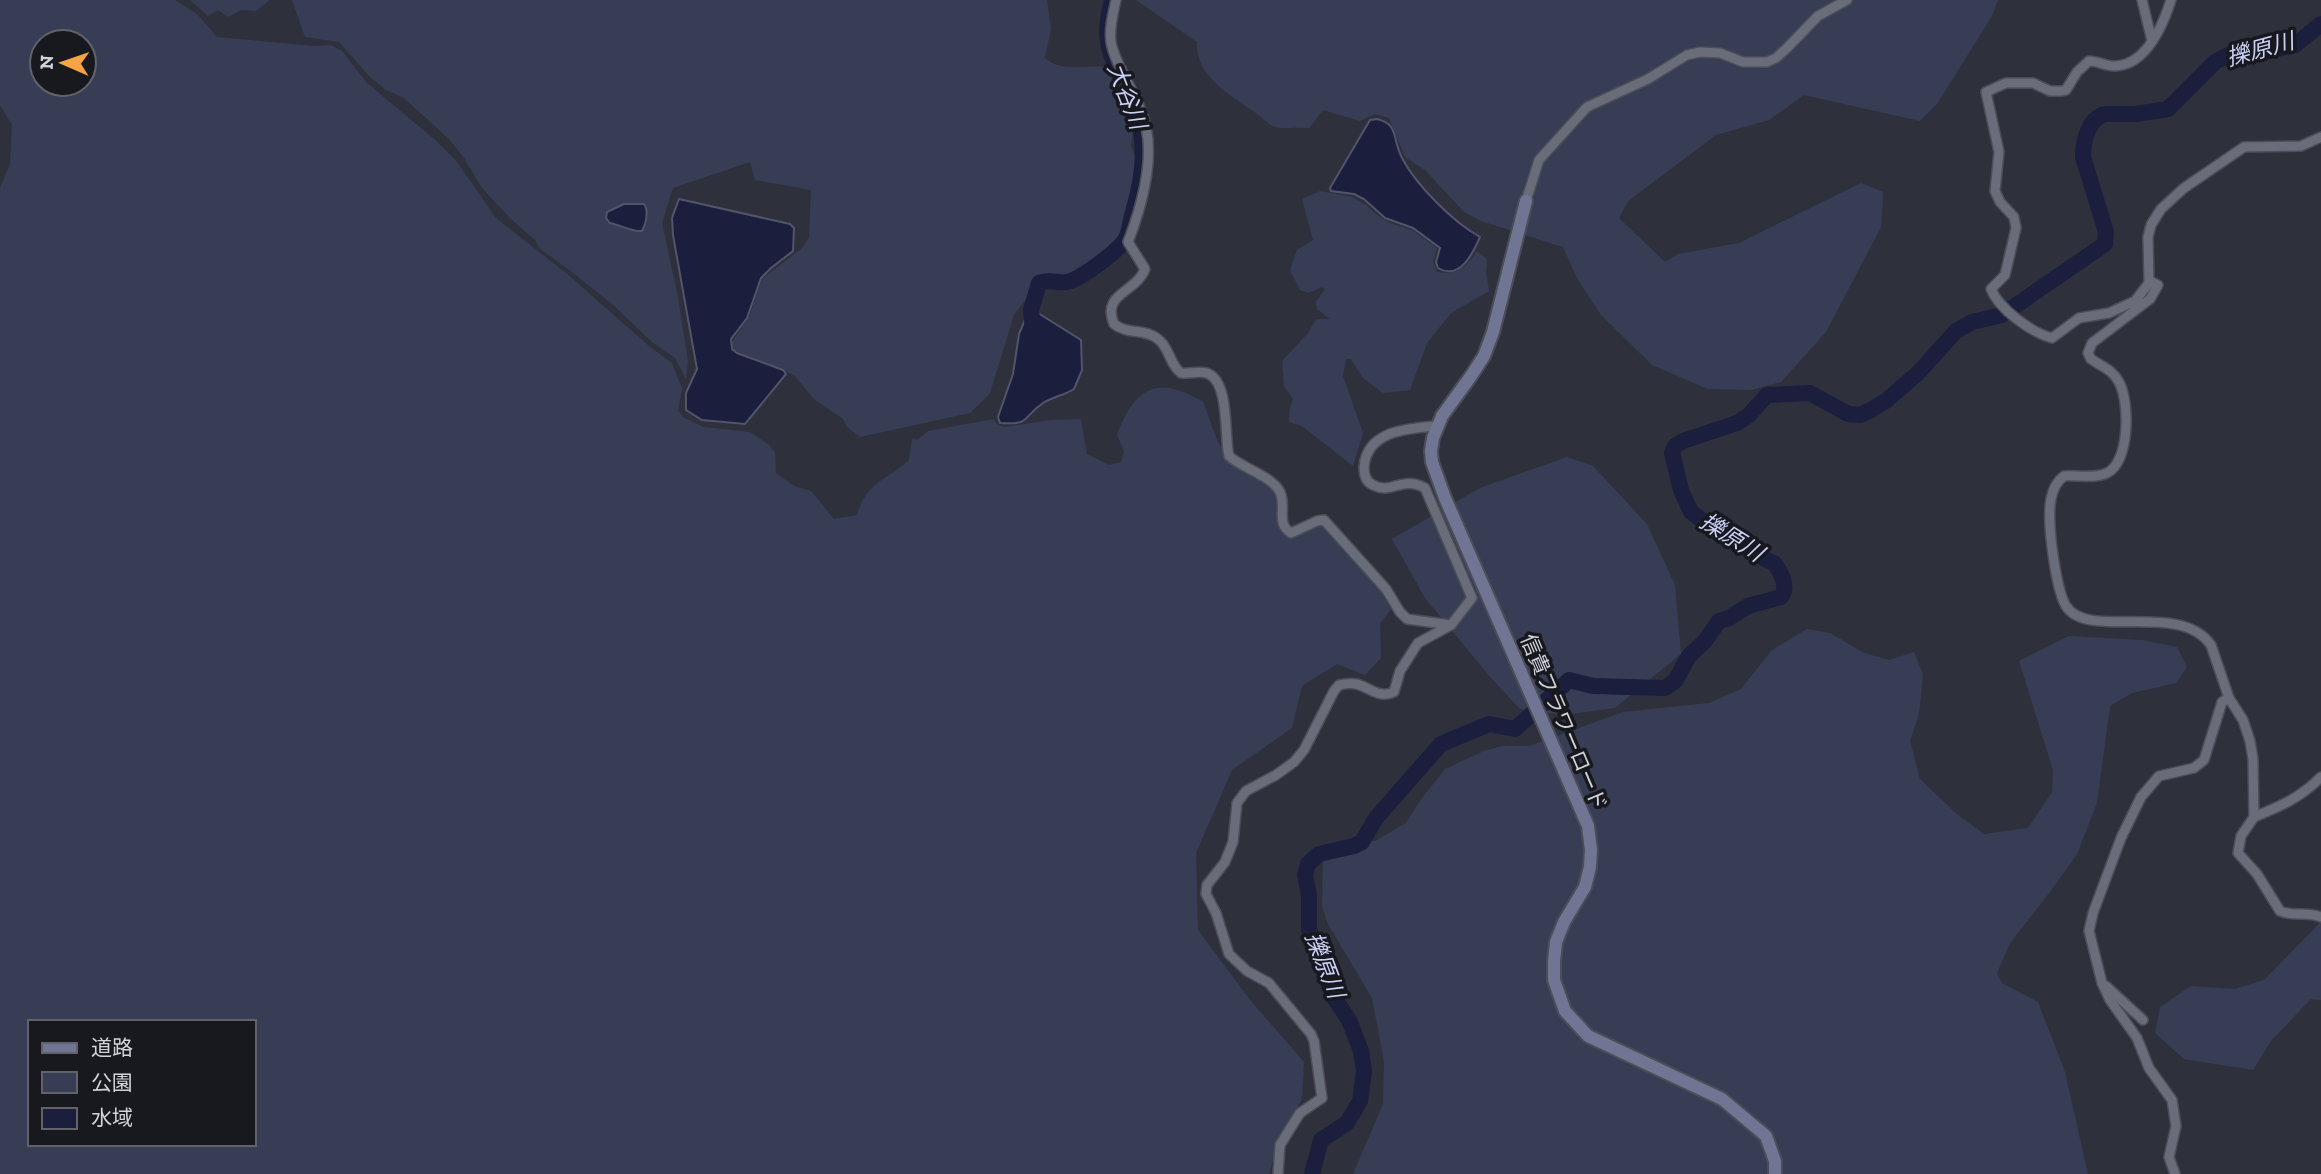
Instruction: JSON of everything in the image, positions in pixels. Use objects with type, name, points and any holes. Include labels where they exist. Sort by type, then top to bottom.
[{"type":"street","points":[[1116,0],[1111,44],[1136,95],[1147,128],[1147,164],[1144,192],[1128,242],[1145,270],[1140,279],[1114,299],[1111,312],[1114,324],[1126,331],[1146,333],[1160,340],[1181,373],[1205,373],[1213,377],[1221,390],[1228,456],[1273,484],[1279,491],[1285,530],[1291,533],[1324,520],[1386,589],[1407,619],[1451,625]]},
{"type":"street","points":[[1278,1174],[1280,1145],[1300,1113],[1322,1098],[1314,1041],[1269,983],[1247,971],[1229,954],[1216,913],[1206,894],[1207,885],[1225,862],[1233,842],[1237,803],[1246,791],[1294,762],[1304,750],[1339,685],[1355,684],[1376,694],[1394,692],[1401,671],[1418,643],[1451,625],[1472,597],[1425,488],[1416,483],[1403,482],[1390,488],[1373,485],[1367,481],[1364,471],[1367,456],[1378,440],[1401,430],[1437,426],[1471,376],[1489,344],[1539,159],[1565,133],[1578,114],[1587,107],[1648,79],[1688,55],[1700,52],[1720,53],[1743,62],[1767,62],[1776,58],[1818,16],[1847,0]]},
{"type":"street","points":[[2142,0],[2152,41]]},
{"type":"street","points":[[2171,0],[2152,41],[2131,61],[2113,67],[2088,61],[2062,92],[2050,91],[2034,83],[2006,83],[1986,92],[1999,152],[1995,191],[2000,202],[2014,218],[2016,228],[2005,275],[1991,289],[1996,300],[2017,319],[2052,338],[2079,318],[2109,313],[2135,301],[2149,283],[2148,237],[2151,225],[2161,209],[2184,188],[2244,147],[2301,146],[2321,137]]},
{"type":"street","points":[[2149,283],[2158,285],[2150,299],[2092,343],[2089,349],[2091,359],[2111,371],[2120,384],[2127,413],[2124,440],[2117,464],[2110,472],[2099,476],[2067,475],[2055,484],[2052,491],[2050,524],[2054,557],[2066,605],[2076,616],[2138,623],[2168,621],[2185,626],[2207,638],[2229,698],[2243,720],[2250,741],[2254,817],[2239,845],[2238,853],[2257,874],[2280,911],[2286,914],[2311,913],[2321,917]]},
{"type":"street","name":"信貴フラワーロード","points":[[1437,426],[1431,451],[1435,473],[1588,826],[1591,850],[1588,877],[1556,942],[1554,980],[1565,1011],[1588,1036],[1722,1099],[1766,1136],[1775,1161],[1776,1174]]},
{"type":"street","points":[[2175,1174],[2169,1157],[2176,1126],[2172,1100],[2149,1068],[2140,1042],[2110,1000],[2102,983],[2089,931],[2121,838],[2141,796],[2159,776],[2194,768],[2204,760],[2222,702],[2229,698]]},
{"type":"street","points":[[2254,817],[2284,805],[2304,793],[2321,777]]},
{"type":"street","points":[[2102,983],[2143,1020]]},
{"type":"green space","points":[[0,0],[175,0],[197,14],[217,37],[314,46],[331,45],[342,51],[367,83],[434,139],[457,162],[496,218],[672,363],[682,389],[678,410],[684,418],[704,427],[750,432],[769,445],[775,453],[776,473],[794,486],[811,491],[834,519],[857,515],[872,488],[909,460],[912,438],[917,440],[928,431],[994,419],[997,425],[1005,427],[1050,420],[1081,419],[1087,454],[1109,465],[1121,462],[1124,451],[1117,435],[1131,406],[1146,392],[1165,388],[1203,401],[1216,438],[1231,462],[1267,484],[1277,496],[1281,533],[1292,537],[1317,524],[1326,525],[1375,581],[1391,610],[1380,623],[1381,658],[1365,675],[1337,664],[1302,686],[1292,728],[1232,770],[1196,853],[1198,930],[1250,1000],[1304,1062],[1302,1099],[1279,1138],[1269,1174],[0,1174],[0,188],[10,164],[12,125],[0,105]]},
{"type":"green space","points":[[190,0],[270,0],[256,11],[241,10],[228,17],[218,10],[208,16]]},
{"type":"green space","points":[[292,0],[1047,0],[1051,29],[1045,58],[1059,66],[1112,68],[1135,118],[1131,145],[1140,172],[1123,236],[1113,249],[1071,277],[1040,280],[1014,315],[990,393],[970,413],[860,437],[847,427],[843,419],[814,399],[794,375],[734,350],[732,342],[749,317],[762,279],[801,249],[809,238],[811,190],[755,180],[750,162],[673,188],[662,223],[688,361],[686,379],[675,358],[652,342],[612,304],[539,248],[535,240],[482,188],[449,139],[404,98],[386,90],[370,77],[339,42],[305,37]]},
{"type":"green space","points":[[1136,0],[1998,0],[1992,16],[1937,104],[1920,121],[1804,95],[1769,120],[1716,135],[1628,201],[1619,218],[1665,262],[1678,254],[1739,243],[1861,183],[1883,192],[1881,227],[1826,332],[1781,382],[1751,390],[1708,389],[1652,365],[1601,315],[1577,278],[1563,247],[1481,221],[1464,212],[1425,170],[1405,157],[1389,118],[1375,114],[1360,121],[1323,110],[1309,128],[1273,126],[1233,98],[1207,74],[1201,64],[1197,42]]},
{"type":"green space","points":[[1320,191],[1352,197],[1390,223],[1412,230],[1437,248],[1433,262],[1437,272],[1460,269],[1477,251],[1487,259],[1489,291],[1451,313],[1427,343],[1410,390],[1383,393],[1363,378],[1351,359],[1346,359],[1343,376],[1363,433],[1353,466],[1302,426],[1289,422],[1293,399],[1284,386],[1282,361],[1308,333],[1316,319],[1330,319],[1317,309],[1316,302],[1325,289],[1322,287],[1308,293],[1300,290],[1290,270],[1297,250],[1313,240],[1302,199]]},
{"type":"green space","points":[[1567,457],[1593,466],[1647,524],[1675,585],[1681,654],[1615,708],[1563,715],[1520,709],[1425,598],[1392,539],[1480,488]]},
{"type":"green space","points":[[1807,629],[1830,633],[1864,653],[1889,660],[1914,652],[1923,674],[1919,714],[1910,741],[1920,779],[1959,816],[1984,834],[2028,828],[2052,792],[2053,770],[2019,661],[2069,636],[2142,640],[2177,647],[2187,667],[2176,683],[2132,693],[2110,706],[2097,803],[2077,854],[2010,943],[1997,973],[2002,983],[2038,1002],[2065,1072],[2088,1174],[1353,1174],[1383,1104],[1384,1061],[1372,998],[1328,924],[1322,906],[1323,852],[1347,841],[1375,841],[1406,823],[1445,769],[1484,751],[1502,746],[1529,746],[1623,712],[1709,703],[1741,689],[1772,650]]},
{"type":"green space","points":[[2321,922],[2321,1000],[2311,999],[2271,1041],[2253,1070],[2184,1059],[2155,1033],[2160,1007],[2191,986],[2235,989],[2264,980]]},
{"type":"water","points":[[1370,120],[1384,121],[1392,129],[1408,169],[1426,191],[1447,213],[1480,237],[1465,263],[1459,268],[1446,271],[1438,268],[1436,262],[1440,248],[1413,228],[1385,218],[1364,199],[1354,194],[1331,191],[1330,188]]},
{"type":"water","points":[[679,199],[790,224],[794,228],[793,251],[761,278],[747,318],[731,339],[732,349],[737,353],[783,370],[786,374],[745,424],[702,420],[686,410],[686,393],[697,369],[673,235],[672,218]]},
{"type":"water","points":[[624,204],[644,204],[646,218],[642,231],[610,223],[606,218],[607,212]]},
{"type":"water","points":[[1030,308],[1081,340],[1082,370],[1074,389],[1043,403],[1022,422],[1000,423],[998,417],[1013,374],[1019,334]]},
{"type":"waterway","name":"大谷川","points":[[1112,0],[1107,32],[1115,64]]},
{"type":"waterway","name":"擽原川","points":[[1312,1174],[1321,1140],[1347,1123],[1360,1101],[1364,1071],[1361,1051],[1349,1020],[1333,996],[1309,930],[1309,895],[1305,875],[1308,864],[1319,854],[1362,842],[1376,818],[1441,744],[1489,724],[1515,729],[1569,680],[1593,686],[1665,688],[1675,681],[1689,656],[1705,641],[1719,621],[1748,606],[1781,597],[1784,584],[1774,563],[1756,555],[1740,541],[1720,533],[1691,512],[1681,490],[1672,453],[1675,446],[1737,423],[1748,416],[1767,395],[1810,393],[1848,414],[1860,415],[1887,400],[1918,373],[1956,331],[1972,322],[2002,315],[2105,244],[2106,232],[2083,157],[2087,132],[2094,121],[2104,114],[2136,114],[2168,109],[2215,62],[2230,54],[2260,53],[2295,45],[2321,24]]},
{"type":"waterway","name":"大谷川","points":[[1033,330],[1031,310],[1039,283],[1067,282],[1077,278],[1109,256],[1127,235],[1141,180],[1143,151],[1139,122],[1128,91]]}]
